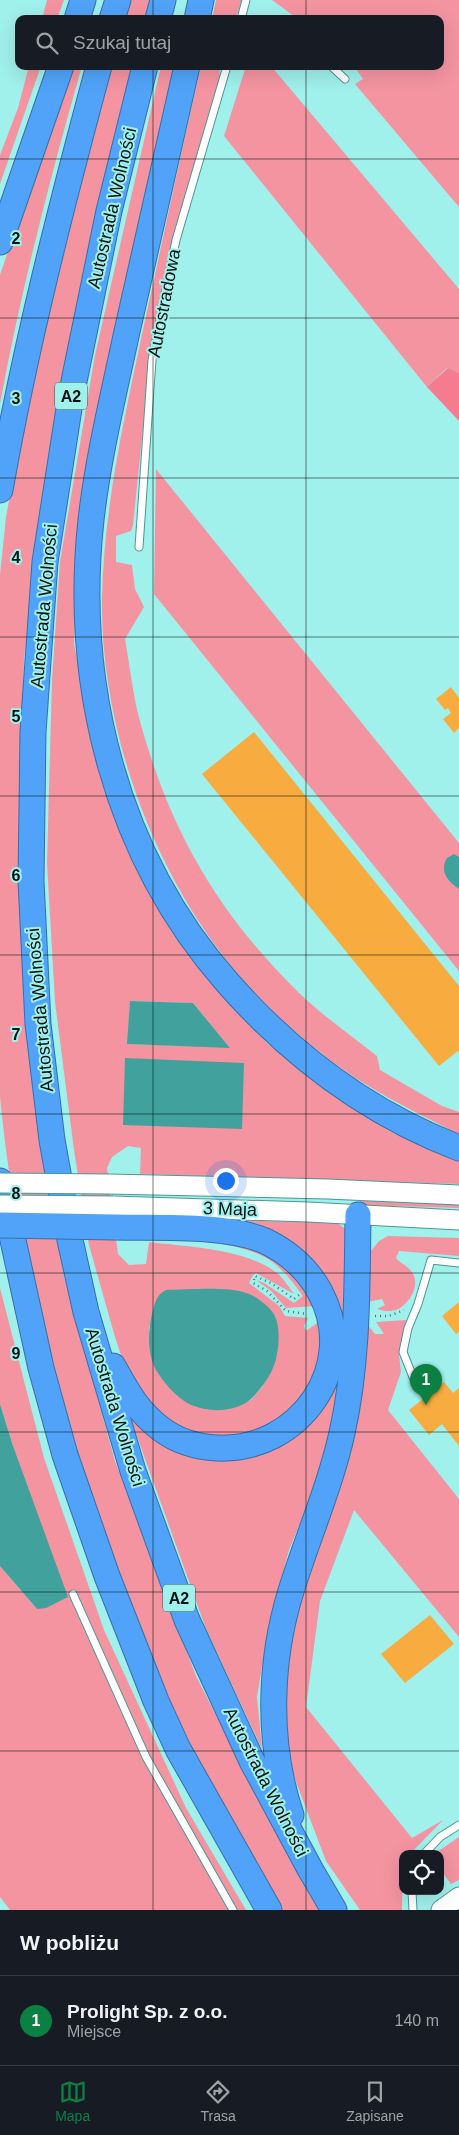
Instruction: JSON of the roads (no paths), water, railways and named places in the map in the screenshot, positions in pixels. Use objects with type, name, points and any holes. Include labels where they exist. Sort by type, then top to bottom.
[{"type":"highway","points":[[78,15],[84,0]]},
{"type":"highway","points":[[113,15],[118,0]]},
{"type":"highway","points":[[159,15],[163,0]]},
{"type":"highway","points":[[198,15],[201,0]]},
{"type":"highway","points":[[0,242],[60,70]]},
{"type":"highway","points":[[0,490],[14,406],[52,238],[98,70]]},
{"type":"highway","name":"Autostrada Wolności","points":[[144,70],[110,212],[71,396],[45,562],[33,732],[31,881],[38,1024],[52,1140],[70,1240],[86,1312],[133,1471],[187,1620],[252,1761],[334,1910]]},
{"type":"highway","points":[[186,70],[107,427],[92,519],[87,575],[88,636],[93,685],[102,738],[123,806],[154,876],[186,928],[225,980],[252,1011],[317,1069],[388,1115],[459,1148]]},
{"type":"highway","points":[[0,1182],[41,1368],[65,1455],[107,1576],[156,1701],[178,1749],[269,1910]]},
{"type":"highway","points":[[310,1869],[290,1810],[277,1754],[273,1706],[277,1652],[290,1593],[334,1462],[347,1408],[355,1329],[358,1215]]},
{"type":"highway","points":[[0,1226],[114,1216],[198,1230],[239,1234],[266,1242],[284,1252],[310,1275],[328,1309],[333,1335],[332,1355],[328,1372],[317,1396],[308,1408],[283,1430],[248,1446],[228,1448],[197,1445],[185,1442],[162,1429],[131,1400],[86,1312]]},
{"type":"main road","name":"3 Maja","points":[[0,1182],[328,1189],[459,1195]]},
{"type":"main road","points":[[328,1189],[344,1205],[358,1215]]},
{"type":"main road","name":"3 Maja","points":[[0,1205],[114,1216],[358,1215],[459,1220]]},
{"type":"main road","points":[[441,1910],[459,1897]]},
{"type":"lane","points":[[242,15],[246,0]]},
{"type":"lane","name":"Autostradowa","points":[[139,548],[152,360],[176,240],[226,70]]},
{"type":"lane","points":[[335,70],[344,79]]},
{"type":"lane","points":[[415,1382],[403,1352],[408,1328],[418,1304],[431,1260],[459,1263]]},
{"type":"lane","points":[[73,1594],[146,1757],[233,1910]]},
{"type":"lane","points":[[428,1850],[440,1836],[459,1825]]},
{"type":"lane","points":[[412,1895],[413,1910]]},
{"type":"water","points":[[454,854],[459,857],[459,889],[451,883],[444,872],[447,858]]},
{"type":"water","points":[[130,1001],[193,1003],[230,1048],[127,1044]]},
{"type":"water","points":[[125,1058],[244,1063],[242,1129],[123,1125]]},
{"type":"water","points":[[218,1289],[238,1291],[250,1294],[273,1312],[279,1335],[275,1362],[265,1383],[248,1401],[226,1410],[209,1410],[188,1404],[172,1391],[163,1380],[156,1370],[151,1357],[149,1335],[155,1303],[160,1294],[166,1290]]},
{"type":"water","points":[[0,1404],[13,1446],[68,1597],[46,1608],[37,1609],[0,1566]]},
{"type":"place","name":"Prolight Sp. z o.o.","points":[[426,1405]]}]
